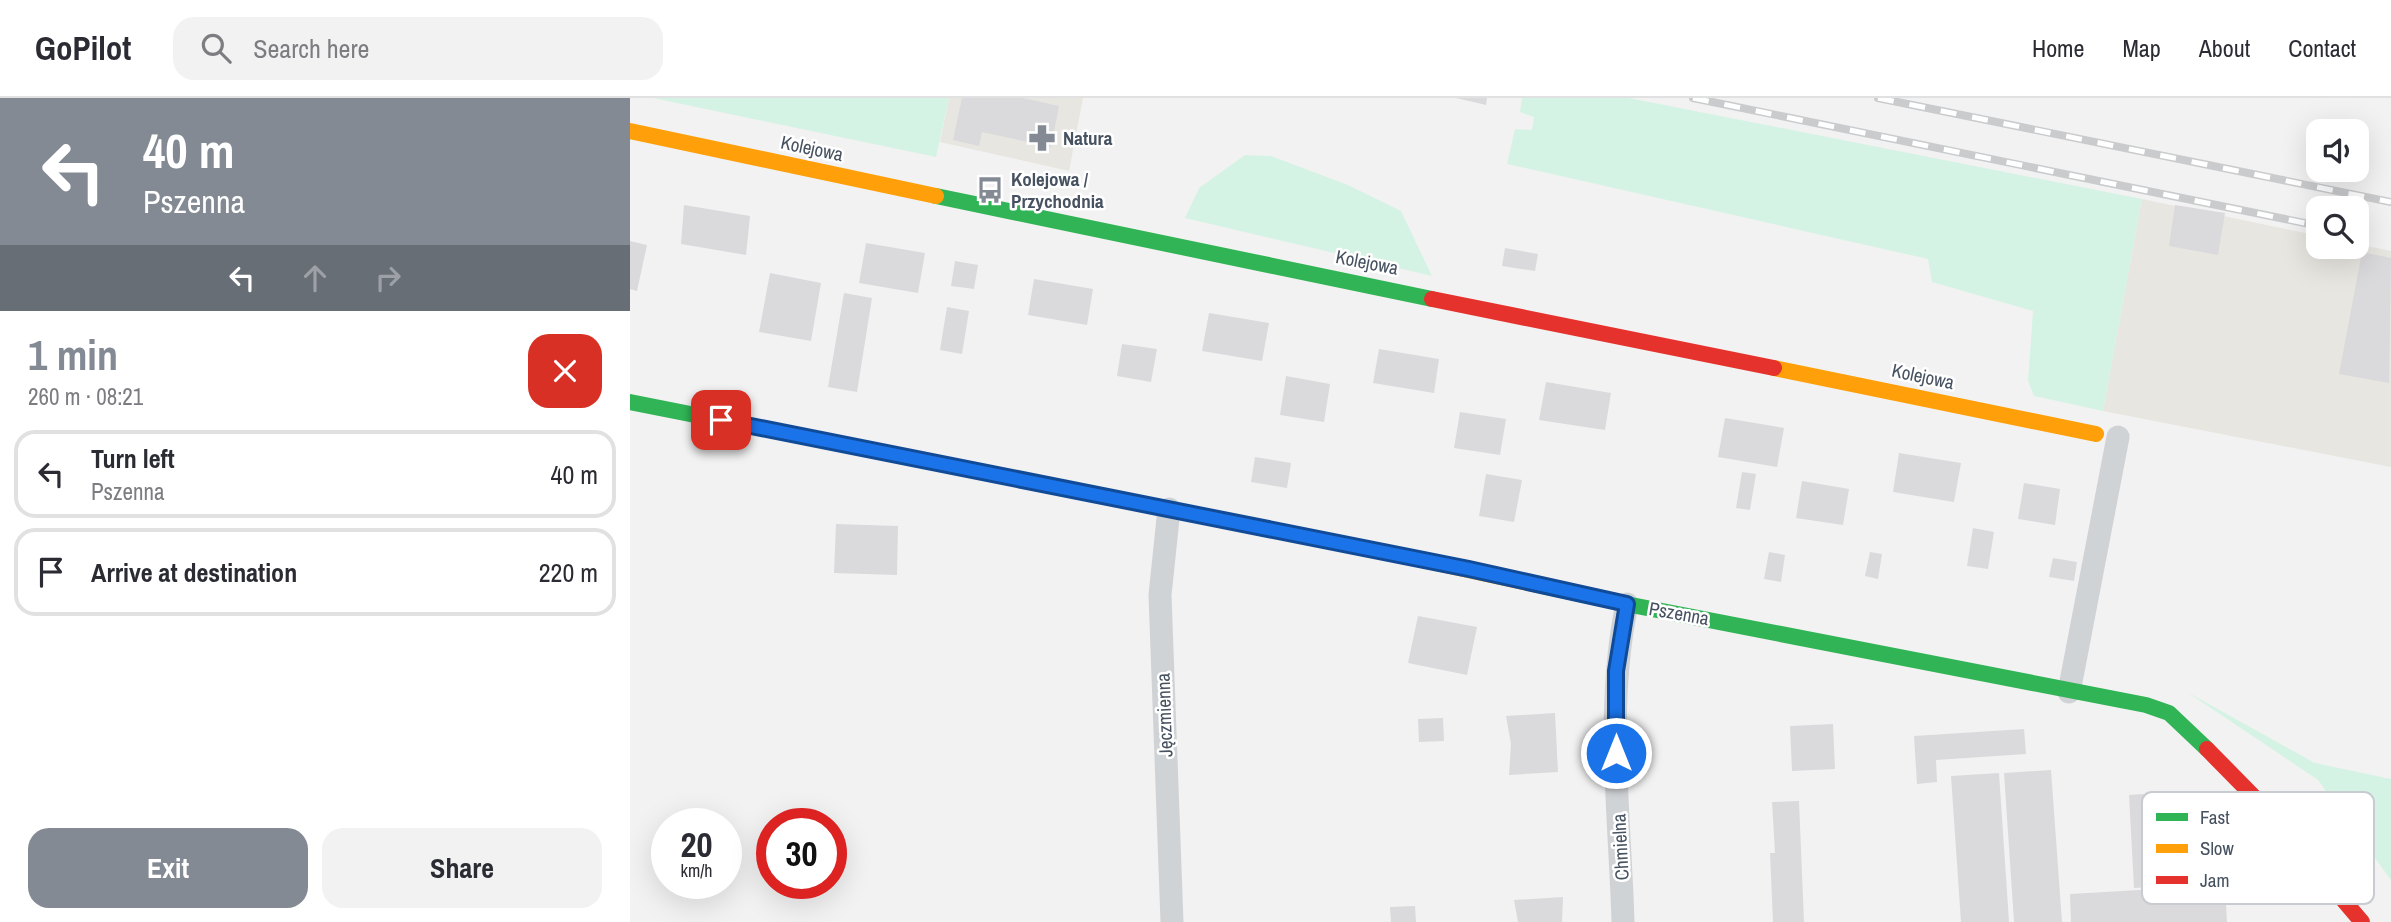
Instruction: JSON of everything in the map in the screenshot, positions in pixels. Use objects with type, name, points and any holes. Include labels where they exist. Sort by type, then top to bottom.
[{"type":"street","name":"Kolejowa","points":[[630,131],[1152,241],[2107,435]]},
{"type":"street","name":"Pszenna","points":[[630,402],[1169,509],[1627,604],[1799,635],[2069,692],[2146,705],[2169,713],[2248,792]]},
{"type":"street","points":[[2069,692],[2107,435]]},
{"type":"street","name":"Jęczmienna","points":[[1169,509],[1160,595],[1172,922]]},
{"type":"street","name":"Chmielna","points":[[1623,922],[1616,702],[1620,636],[1627,604]]},
{"type":"street","name":"Pszenna","points":[[2347,904],[2362,922]]},
{"type":"shaded area","points":[[949,98],[1083,98],[1069,171],[940,142]]},
{"type":"shaded area","points":[[2142,199],[2306,233],[2306,259],[2369,259],[2369,246],[2391,251],[2391,467],[2103,411]]},
{"type":"green space","points":[[653,98],[949,98],[936,157]]},
{"type":"green space","points":[[1522,98],[1629,98],[2142,199],[2103,411],[2034,396],[2028,381],[2033,311],[1932,282],[1928,259],[1507,164],[1515,129],[1532,130],[1534,117],[1520,112]]},
{"type":"green space","points":[[1245,155],[1271,156],[1348,185],[1401,211],[1432,276],[1185,218],[1199,188]]},
{"type":"green space","points":[[2187,692],[2315,763],[2391,779],[2391,880],[2374,857],[2374,792],[2327,792],[2318,780]]},
{"type":"building","points":[[962,98],[1023,98],[1059,106],[1051,147],[982,132],[979,146],[953,140]]},
{"type":"building","points":[[1456,98],[1487,98],[1486,105]]},
{"type":"building","points":[[684,205],[750,216],[746,255],[681,244]]},
{"type":"building","points":[[2175,205],[2225,213],[2218,255],[2169,246]]},
{"type":"building","points":[[630,241],[647,245],[637,291],[630,289]]},
{"type":"building","points":[[866,243],[925,253],[918,293],[859,283]]},
{"type":"building","points":[[1505,248],[1538,254],[1535,271],[1502,266]]},
{"type":"building","points":[[2369,253],[2391,258],[2389,383],[2339,374],[2361,259],[2369,259]]},
{"type":"building","points":[[955,261],[978,265],[974,289],[951,286]]},
{"type":"building","points":[[770,273],[821,283],[811,341],[759,332]]},
{"type":"building","points":[[1034,279],[1093,289],[1087,325],[1028,315]]},
{"type":"building","points":[[844,293],[872,298],[857,392],[828,387]]},
{"type":"building","points":[[947,307],[969,311],[962,354],[940,350]]},
{"type":"building","points":[[1209,313],[1269,323],[1262,361],[1202,351]]},
{"type":"building","points":[[1122,344],[1157,349],[1151,382],[1117,376]]},
{"type":"building","points":[[1379,349],[1439,359],[1434,393],[1373,383]]},
{"type":"building","points":[[1286,376],[1330,384],[1324,422],[1280,415]]},
{"type":"building","points":[[1546,382],[1611,393],[1605,430],[1539,420]]},
{"type":"building","points":[[1460,412],[1506,419],[1500,455],[1454,448]]},
{"type":"building","points":[[1725,418],[1784,428],[1777,467],[1718,457]]},
{"type":"building","points":[[1899,453],[1961,463],[1954,502],[1893,492]]},
{"type":"building","points":[[1255,457],[1291,463],[1287,488],[1251,482]]},
{"type":"building","points":[[1742,472],[1756,474],[1750,510],[1736,508]]},
{"type":"building","points":[[1486,474],[1522,480],[1514,522],[1479,516]]},
{"type":"building","points":[[1802,481],[1849,489],[1843,525],[1796,518]]},
{"type":"building","points":[[2024,483],[2060,489],[2055,525],[2018,519]]},
{"type":"building","points":[[836,524],[898,526],[897,575],[834,573]]},
{"type":"building","points":[[1973,528],[1994,532],[1988,569],[1967,566]]},
{"type":"building","points":[[1769,552],[1785,555],[1781,582],[1764,579]]},
{"type":"building","points":[[1870,552],[1882,554],[1878,579],[1865,576]]},
{"type":"building","points":[[2053,558],[2077,562],[2074,581],[2049,577]]},
{"type":"building","points":[[1418,616],[1477,627],[1467,675],[1408,663]]},
{"type":"building","points":[[1555,713],[1558,772],[1509,775],[1511,744],[1506,716]]},
{"type":"building","points":[[1443,718],[1444,741],[1419,742],[1418,719]]},
{"type":"building","points":[[1833,724],[1835,769],[1792,771],[1790,726]]},
{"type":"building","points":[[2024,729],[2026,754],[1936,760],[1937,782],[1917,784],[1914,736]]},
{"type":"building","points":[[2051,770],[2062,922],[2014,922],[2004,773]]},
{"type":"building","points":[[1999,773],[2009,922],[1961,922],[1951,776]]},
{"type":"building","points":[[2142,794],[2142,888],[2134,888],[2129,795]]},
{"type":"building","points":[[1799,801],[1804,922],[1773,922],[1770,853],[1775,853],[1772,802]]},
{"type":"building","points":[[2142,890],[2142,904],[2226,904],[2227,922],[2071,922],[2070,894]]},
{"type":"building","points":[[1563,897],[1562,922],[1518,922],[1514,900]]},
{"type":"building","points":[[1415,906],[1416,922],[1391,922],[1390,907]]},
{"type":"railway","points":[[1693,98],[2306,223]]},
{"type":"railway","points":[[1878,98],[2391,202]]},
{"type":"traffic: fast","points":[[936,196],[1432,299]]},
{"type":"traffic: fast","points":[[630,402],[1399,555]]},
{"type":"traffic: fast","points":[[1621,603],[2146,705],[2169,713],[2207,749]]},
{"type":"traffic: slow","points":[[630,131],[936,196]]},
{"type":"traffic: slow","points":[[1774,368],[2096,434]]},
{"type":"traffic: slow","points":[[1399,555],[1621,603]]},
{"type":"traffic: jam","points":[[1432,299],[1774,368]]},
{"type":"traffic: jam","points":[[2207,749],[2249,792]]},
{"type":"traffic: jam","points":[[2347,904],[2362,922]]},
{"type":"place","name":"Natura","points":[[1042,138]]},
{"type":"place","name":"Kolejowa / Przychodnia","points":[[990,190]]},
{"type":"route","points":[[721,420],[1469,569],[1627,604],[1616,671],[1616,753]]}]
